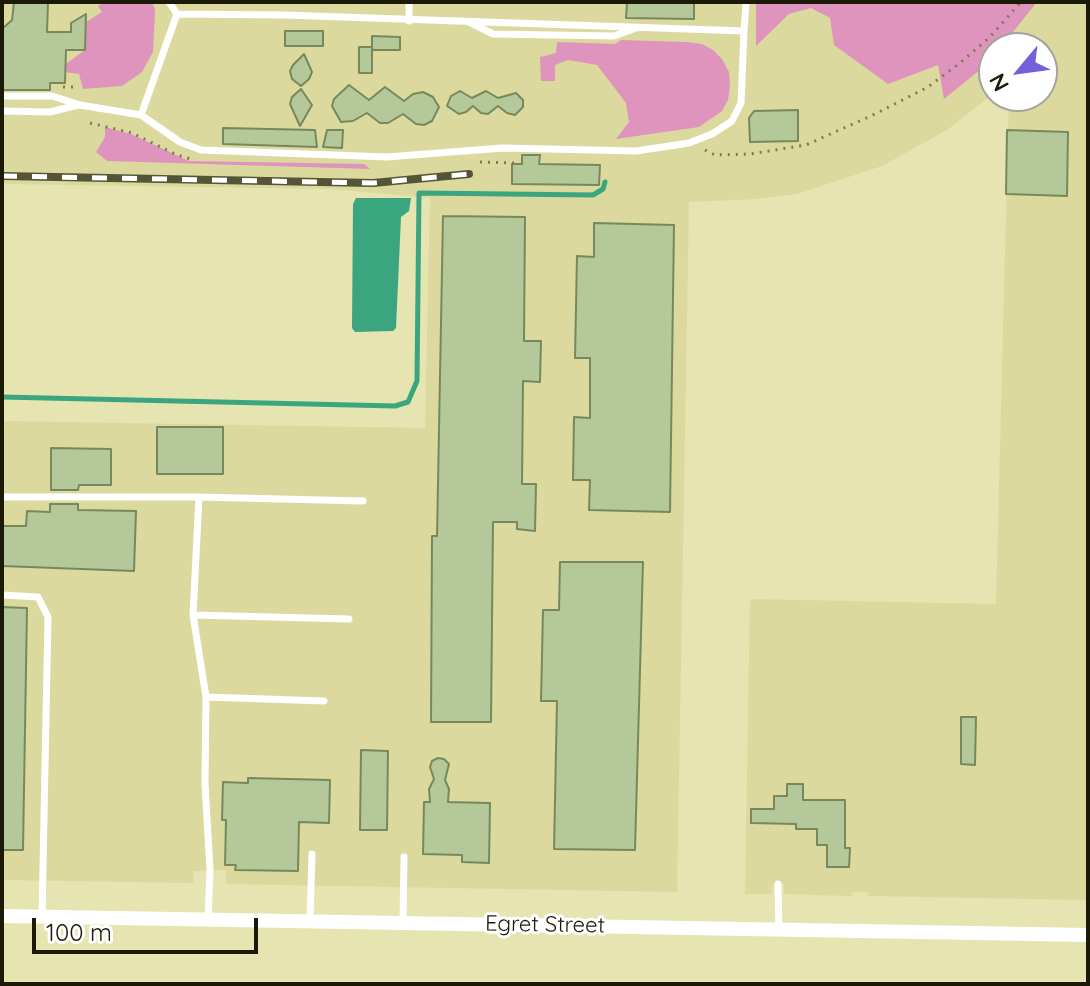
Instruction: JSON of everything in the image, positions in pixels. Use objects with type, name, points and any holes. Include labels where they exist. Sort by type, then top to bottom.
[{"type":"street","name":"Egret Street","points":[[2,916],[1088,935]]},
{"type":"lane","points":[[169,2],[177,14]]},
{"type":"lane","points":[[409,2],[409,21]]},
{"type":"lane","points":[[2,96],[52,96],[80,105],[141,115],[180,142],[201,150],[387,157],[503,148],[636,151],[689,143],[712,134],[732,121],[741,103],[746,2]]},
{"type":"lane","points":[[177,14],[744,31]]},
{"type":"lane","points":[[141,115],[177,14]]},
{"type":"lane","points":[[2,111],[50,112],[80,105]]},
{"type":"lane","points":[[2,497],[363,501]]},
{"type":"lane","points":[[199,497],[193,615],[206,697],[205,783],[210,871],[208,920]]},
{"type":"lane","points":[[2,595],[38,597],[48,617],[42,917]]},
{"type":"lane","points":[[193,615],[349,619]]},
{"type":"lane","points":[[206,697],[324,701]]},
{"type":"lane","points":[[310,921],[312,854]]},
{"type":"lane","points":[[403,923],[404,857]]},
{"type":"lane","points":[[778,884],[779,930]]},
{"type":"path","points":[[689,143],[715,155],[750,154],[806,145],[928,87],[990,37],[1021,2]]},
{"type":"shaded area","points":[[2,2],[1088,2],[1088,900],[869,896],[868,892],[852,892],[851,896],[784,894],[784,884],[773,884],[772,894],[745,894],[750,599],[996,604],[1009,112],[1058,112],[1058,32],[978,32],[978,106],[947,130],[882,166],[797,194],[689,202],[677,892],[226,884],[226,870],[193,871],[194,883],[2,880],[2,421],[425,428],[430,198],[333,189],[2,184]]},
{"type":"shaded area","points":[[104,2],[152,2],[155,10],[153,52],[142,72],[122,86],[83,89],[79,74],[64,72],[63,66],[85,50],[86,22],[102,12],[98,6]]},
{"type":"shaded area","points":[[756,2],[1037,2],[1013,32],[978,32],[978,71],[944,99],[938,65],[888,84],[834,45],[830,18],[811,8],[789,14],[756,46]]},
{"type":"shaded area","points":[[621,40],[687,42],[702,44],[713,50],[729,72],[728,100],[722,111],[699,127],[616,139],[629,122],[626,103],[597,65],[568,60],[555,65],[555,81],[541,81],[540,57],[556,53],[557,42],[615,44]]},
{"type":"shaded area","points":[[105,127],[131,134],[189,161],[364,164],[370,169],[107,161],[96,152],[105,137]]},
{"type":"shaded area","points":[[356,198],[411,198],[409,211],[401,217],[396,328],[393,331],[355,332],[352,328],[353,204]]},
{"type":"building","points":[[14,2],[48,2],[47,32],[71,32],[71,23],[86,14],[85,50],[66,50],[65,83],[50,83],[50,90],[2,90],[2,29],[12,20]]},
{"type":"building","points":[[627,2],[694,2],[694,19],[626,18]]},
{"type":"building","points":[[285,31],[323,31],[323,46],[285,46]]},
{"type":"building","points":[[372,36],[400,37],[400,50],[372,50]]},
{"type":"building","points":[[359,47],[372,47],[372,73],[359,73]]},
{"type":"building","points":[[304,54],[312,72],[301,86],[292,79],[290,71]]},
{"type":"building","points":[[349,85],[369,100],[385,87],[404,101],[413,94],[423,92],[433,97],[439,107],[432,121],[424,125],[416,124],[403,114],[388,123],[380,123],[367,113],[353,121],[341,122],[332,106],[334,99]]},
{"type":"building","points":[[301,89],[312,105],[300,126],[290,104],[292,97]]},
{"type":"building","points":[[460,91],[472,98],[486,91],[498,98],[516,93],[523,100],[523,107],[515,115],[498,106],[488,114],[481,113],[473,106],[459,114],[447,106],[451,96]]},
{"type":"building","points":[[798,110],[798,141],[750,142],[749,118],[754,111]]},
{"type":"building","points":[[223,128],[315,130],[317,147],[223,144]]},
{"type":"building","points":[[327,130],[343,130],[342,148],[323,147]]},
{"type":"building","points":[[1007,130],[1068,132],[1067,196],[1006,194]]},
{"type":"building","points":[[522,155],[540,155],[539,164],[600,165],[599,185],[512,184],[512,164],[522,164]]},
{"type":"building","points":[[443,216],[525,217],[524,341],[541,341],[540,382],[523,381],[522,484],[536,484],[535,531],[517,529],[517,522],[493,522],[491,722],[431,722],[432,536],[437,536]]},
{"type":"building","points":[[594,223],[674,225],[670,512],[589,510],[590,480],[573,480],[574,417],[590,418],[590,358],[575,358],[577,256],[594,257]]},
{"type":"building","points":[[157,427],[223,427],[223,474],[157,474]]},
{"type":"building","points":[[51,448],[111,449],[111,485],[79,485],[78,490],[51,490]]},
{"type":"building","points":[[50,504],[78,504],[78,510],[136,511],[134,571],[2,566],[3,526],[26,526],[27,511],[50,512]]},
{"type":"building","points":[[560,562],[643,562],[635,850],[554,849],[557,701],[541,701],[543,610],[559,610]]},
{"type":"building","points":[[2,607],[27,608],[23,850],[2,850]]},
{"type":"building","points":[[961,717],[976,717],[975,765],[961,764]]},
{"type":"building","points":[[361,750],[388,751],[387,830],[360,830]]},
{"type":"building","points":[[438,758],[449,764],[445,780],[449,789],[448,802],[490,803],[489,863],[462,862],[462,855],[423,854],[424,802],[430,802],[429,789],[434,779],[430,767],[432,761]]},
{"type":"building","points":[[248,778],[330,780],[329,823],[299,822],[298,871],[235,870],[236,865],[225,865],[223,782],[248,783]]},
{"type":"building","points":[[787,784],[803,784],[803,800],[845,800],[845,848],[850,848],[849,867],[827,867],[827,845],[817,845],[817,829],[796,829],[796,824],[751,823],[751,809],[774,809],[774,796],[787,796]]},
{"type":"waterway","points":[[2,397],[395,406],[408,402],[417,381],[419,193],[593,195],[603,189],[605,182]]},
{"type":"railway","points":[[2,176],[373,183],[469,174]]}]
